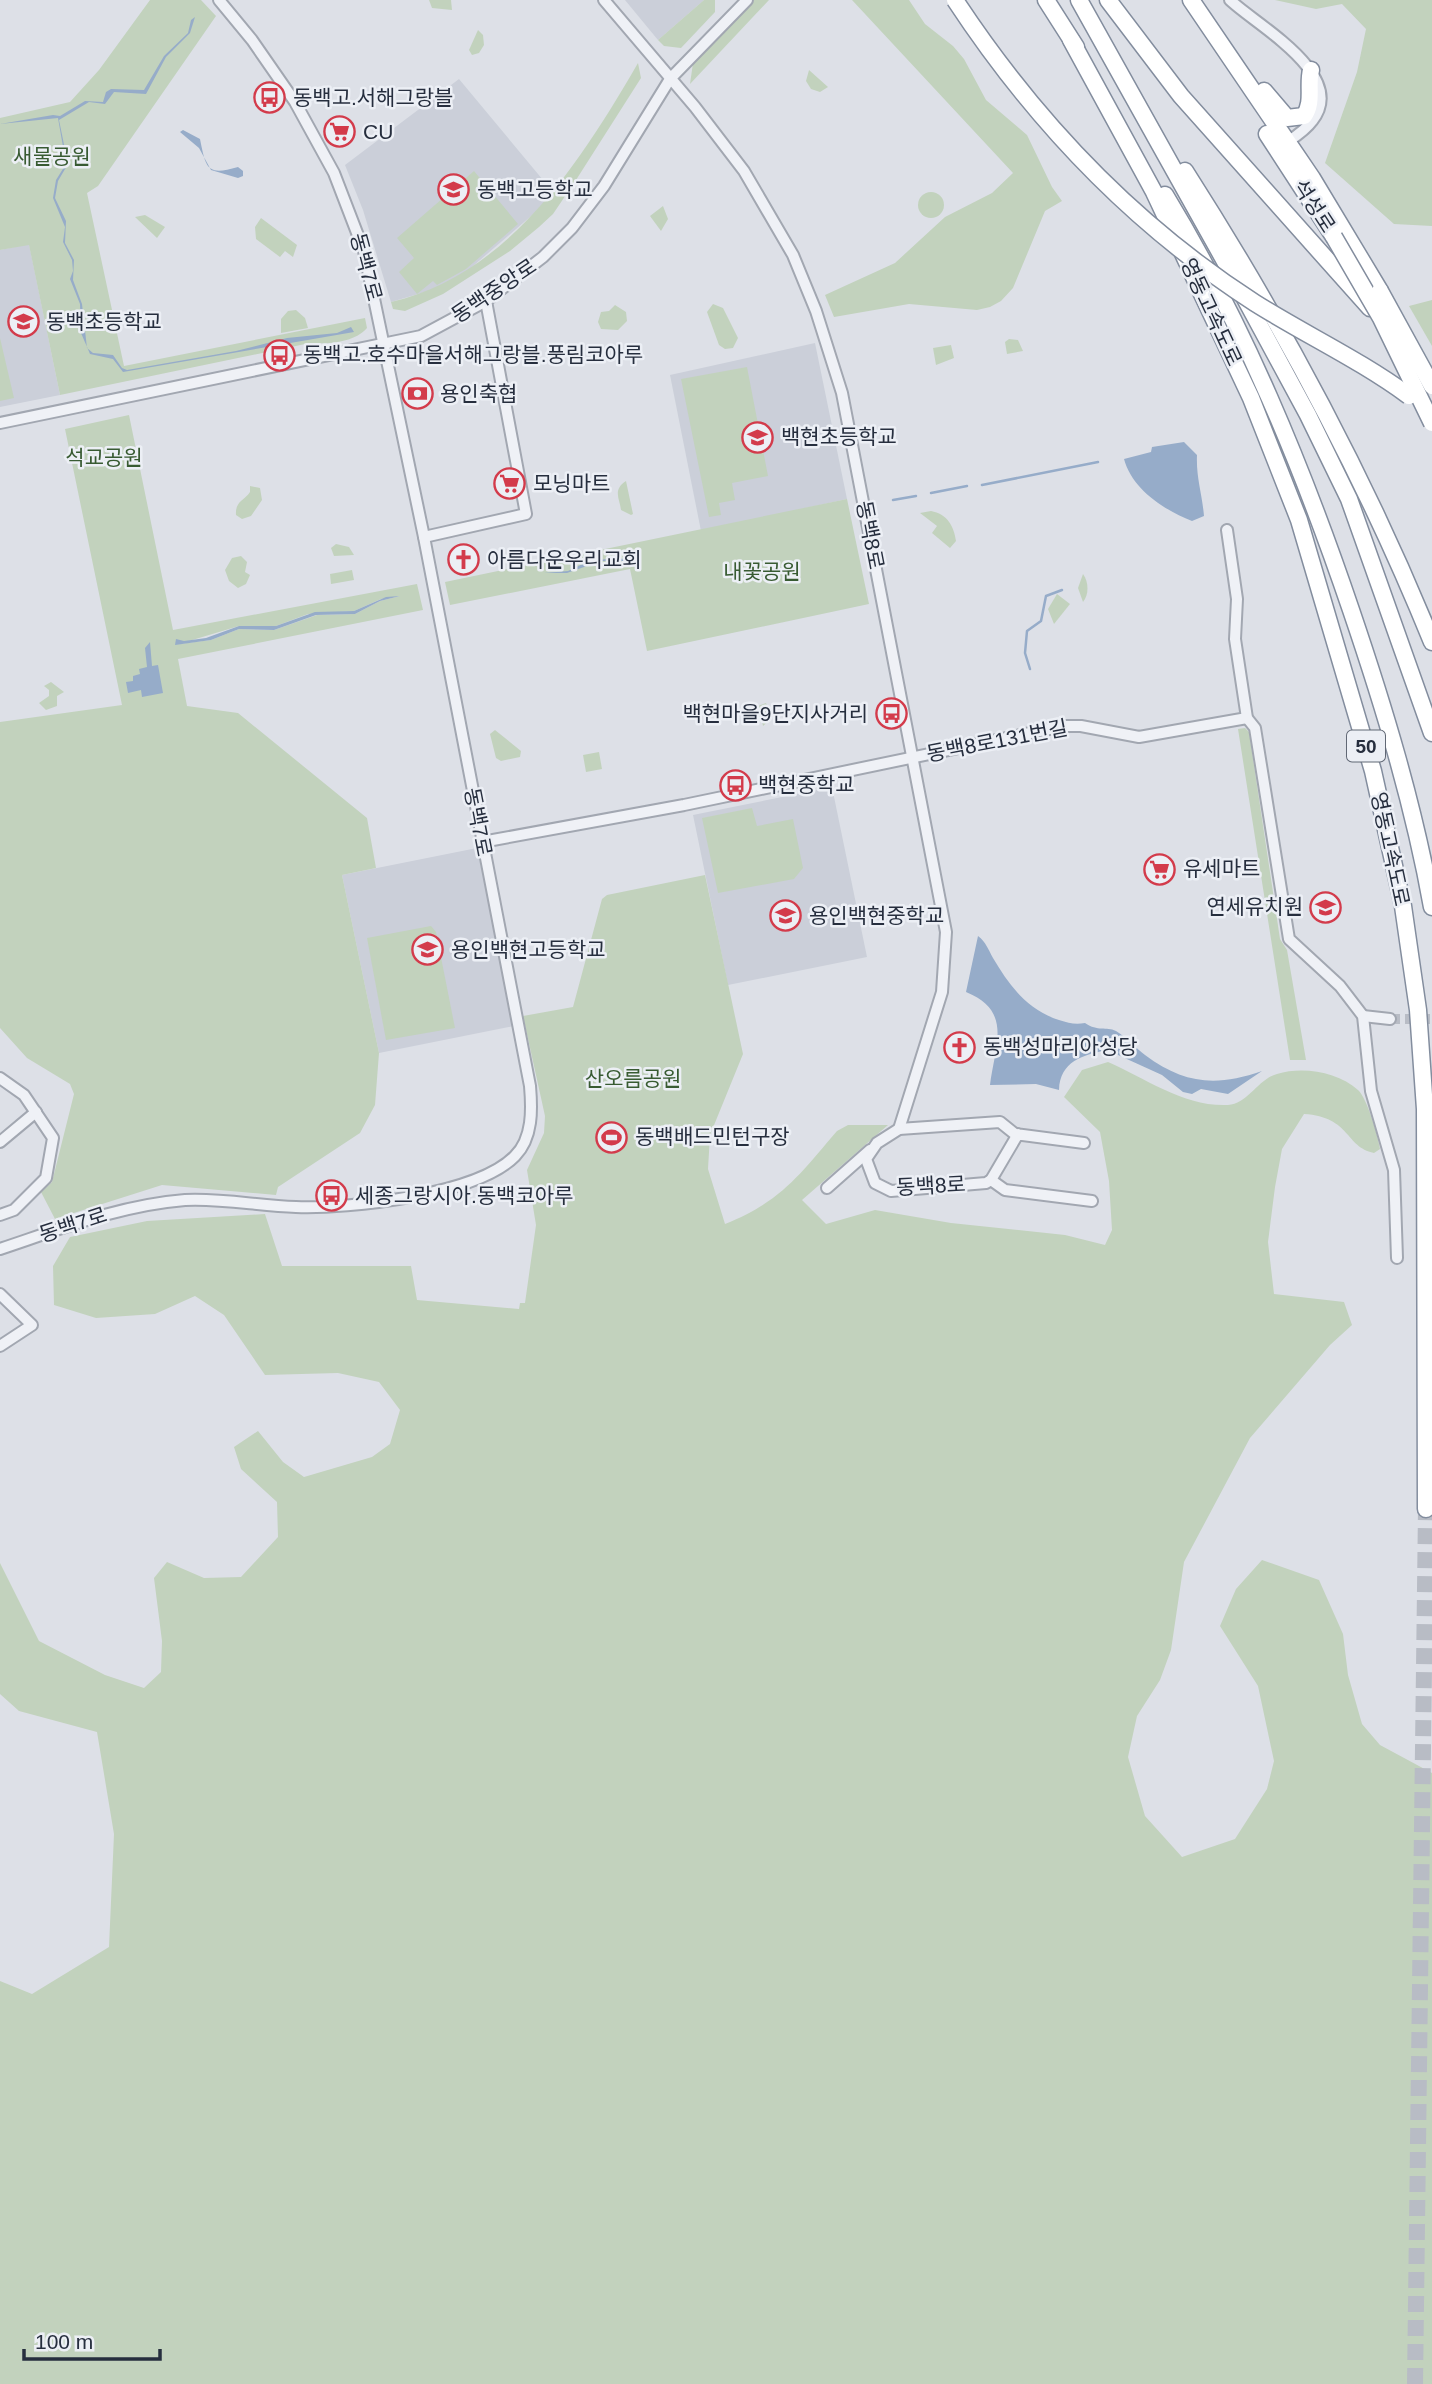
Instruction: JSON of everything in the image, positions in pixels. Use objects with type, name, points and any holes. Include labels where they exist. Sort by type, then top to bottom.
[{"type":"highway","points":[[955,0],[1031,104],[1107,187],[1157,231],[1256,304],[1360,362],[1432,415]]},
{"type":"highway","name":"영동고속도로","points":[[1046,0],[1209,267],[1282,425],[1330,548],[1393,740],[1432,907]]},
{"type":"highway","name":"영동고속도로","points":[[1079,0],[1234,277],[1343,487],[1432,733]]},
{"type":"highway","points":[[1108,0],[1181,96],[1432,378]]},
{"type":"highway","points":[[1187,3],[1224,49],[1282,146]]},
{"type":"highway","name":"석성로","points":[[1187,3],[1339,234],[1432,423]]},
{"type":"highway","name":"영동고속도로","points":[[1097,34],[1224,232],[1320,401],[1375,506],[1432,642]]},
{"type":"highway","name":"영동고속도로","points":[[1071,40],[1154,192],[1251,398],[1299,520],[1373,771],[1403,906],[1418,1010],[1425,1110],[1426,1509]]},
{"type":"highway","points":[[1224,49],[1253,76],[1287,118],[1304,116],[1309,110],[1311,70]]},
{"type":"highway","points":[[1339,234],[1432,386]]},
{"type":"street","name":"동백7로","points":[[0,1249],[123,1209],[183,1200],[229,1199],[293,1207],[328,1208],[377,1203],[478,1178],[514,1157],[527,1136],[532,1111],[530,1086],[424,537],[364,251],[334,173],[284,85],[219,0]]},
{"type":"street","name":"동백8로","points":[[604,0],[722,141],[758,193],[793,255],[816,311],[842,393],[945,919],[947,956],[937,1014],[912,1082],[899,1129]]},
{"type":"street","name":"동백중앙로","points":[[0,423],[421,336],[486,301],[544,257],[572,228],[604,186],[670,79],[747,0]]},
{"type":"street","points":[[1230,0],[1305,61],[1311,70],[1320,98],[1317,113],[1307,127],[1282,146]]},
{"type":"street","points":[[424,537],[526,514],[486,301]]},
{"type":"street","points":[[1227,530],[1237,600],[1234,639],[1247,718],[1255,728],[1289,939],[1340,986],[1363,1016],[1371,1091],[1394,1170],[1397,1258]]},
{"type":"street","name":"동백8로131번길","points":[[482,842],[684,805],[1064,726],[1081,726],[1139,737],[1247,718]]},
{"type":"street","points":[[1363,1016],[1390,1018]]},
{"type":"street","points":[[0,1078],[24,1095],[53,1138],[46,1178],[14,1210],[0,1215]]},
{"type":"street","points":[[0,1142],[36,1112]]},
{"type":"street","points":[[827,1188],[877,1143],[899,1129],[1000,1122],[1018,1134],[1084,1143]]},
{"type":"street","name":"동백8로","points":[[991,1180],[1018,1134]]},
{"type":"street","name":"동백8로","points":[[877,1143],[866,1159],[870,1174],[875,1183],[891,1191],[991,1180],[1005,1190],[1092,1201]]},
{"type":"street","points":[[0,1294],[33,1325],[0,1346]]},
{"type":"shaded area","points":[[625,0],[704,0],[658,40]]},
{"type":"shaded area","name":"동백고등학교","points":[[459,79],[553,192],[538,210],[465,273],[435,289],[391,302],[363,210],[345,165]]},
{"type":"shaded area","name":"동백초등학교","points":[[29,244],[60,395],[0,407],[0,250]]},
{"type":"shaded area","name":"백현초등학교","points":[[815,343],[847,499],[701,531],[670,375]]},
{"type":"shaded area","name":"용인백현중학교","points":[[832,787],[867,957],[728,985],[693,815]]},
{"type":"shaded area","name":"용인백현고등학교","points":[[477,848],[514,1026],[379,1053],[342,875]]},
{"type":"green space","name":"새물공원","points":[[150,0],[201,0],[216,16],[98,186],[87,193],[124,366],[365,318],[367,328],[355,337],[340,342],[310,343],[60,395],[29,245],[0,250],[0,118],[70,102],[99,70]]},
{"type":"green space","points":[[429,0],[451,0],[452,10],[432,8]]},
{"type":"green space","points":[[704,0],[715,0],[715,12],[681,48],[664,46],[658,40]]},
{"type":"green space","points":[[754,0],[769,0],[690,84],[693,63]]},
{"type":"green space","points":[[852,0],[909,0],[925,24],[953,46],[964,59],[986,100],[1027,135],[1052,187],[1062,201],[1045,211],[1013,288],[1001,301],[990,307],[977,310],[909,304],[834,317],[825,295],[895,263],[945,217],[992,193],[1013,173]]},
{"type":"green space","points":[[1275,0],[1432,0],[1432,226],[1394,224],[1325,163],[1357,72],[1366,29],[1342,4],[1316,9]]},
{"type":"green space","points":[[478,30],[483,35],[484,45],[479,53],[472,55],[469,50]]},
{"type":"green space","points":[[638,63],[641,78],[553,214],[510,251],[443,294],[405,311],[393,309],[391,302],[433,288],[471,267],[506,240],[537,209],[566,175],[592,138]]},
{"type":"green space","points":[[809,70],[828,87],[820,92],[811,89],[806,81]]},
{"type":"green space","points":[[474,171],[518,224],[466,269],[437,285],[433,281],[417,294],[399,272],[414,258],[397,238]]},
{"type":"green space","points":[[931,192],[940,196],[944,205],[940,214],[931,218],[922,214],[918,205],[922,196]]},
{"type":"green space","points":[[663,206],[668,219],[661,231],[650,216]]},
{"type":"green space","points":[[145,215],[165,227],[157,238],[135,217]]},
{"type":"green space","points":[[261,218],[297,245],[293,257],[285,251],[280,257],[256,239],[255,227]]},
{"type":"green space","points":[[1432,300],[1432,346],[1409,306]]},
{"type":"green space","points":[[713,304],[723,308],[738,338],[733,348],[725,349],[719,345],[707,312]]},
{"type":"green space","points":[[615,305],[626,312],[627,321],[618,330],[601,329],[598,322],[601,312],[609,311]]},
{"type":"green space","points":[[296,310],[305,318],[308,328],[281,333],[281,319],[288,311]]},
{"type":"green space","points":[[0,338],[14,398],[0,401]]},
{"type":"green space","points":[[1009,339],[1018,340],[1023,351],[1007,354],[1005,342]]},
{"type":"green space","points":[[951,345],[954,358],[936,365],[933,348]]},
{"type":"green space","points":[[747,367],[768,476],[732,483],[735,500],[719,503],[721,515],[709,517],[681,379]]},
{"type":"green space","name":"석교공원","points":[[129,415],[173,630],[417,584],[423,610],[178,659],[187,706],[238,713],[367,818],[376,868],[342,875],[379,1053],[375,1105],[360,1133],[278,1187],[276,1195],[162,1185],[55,1219],[41,1192],[52,1182],[74,1094],[70,1084],[27,1058],[0,1028],[0,722],[122,705],[65,429]],"holes":[[[400,596],[380,601],[355,614],[317,615],[274,630],[239,629],[211,640],[179,644],[239,626],[276,626],[308,614],[354,611],[381,599]]]},
{"type":"green space","points":[[626,481],[633,514],[631,515],[621,510],[618,495],[619,488]]},
{"type":"green space","points":[[250,486],[260,488],[262,500],[251,516],[242,519],[236,515],[237,507],[250,492]]},
{"type":"green space","name":"내꽃공원","points":[[847,499],[869,604],[647,651],[630,569],[450,605],[445,582]]},
{"type":"green space","points":[[931,511],[945,518],[954,530],[956,541],[950,548],[932,533],[937,526],[920,513]]},
{"type":"green space","points":[[336,544],[349,547],[354,555],[334,556],[331,548]]},
{"type":"green space","points":[[241,556],[247,562],[245,572],[250,575],[246,584],[238,588],[229,581],[225,570],[232,558]]},
{"type":"green space","points":[[352,570],[354,580],[331,584],[330,574]]},
{"type":"green space","points":[[1083,574],[1088,588],[1083,602],[1078,588]]},
{"type":"green space","points":[[1057,594],[1070,604],[1054,624],[1048,609]]},
{"type":"green space","points":[[51,682],[64,692],[57,696],[57,706],[46,710],[39,703],[49,696],[49,690],[44,686]]},
{"type":"green space","points":[[766,703],[772,718],[763,726],[762,721],[757,722],[753,716],[758,706]]},
{"type":"green space","points":[[1245,728],[1249,732],[1280,939],[1287,950],[1306,1060],[1290,1060],[1238,729]]},
{"type":"green space","points":[[495,730],[521,751],[520,757],[501,761],[496,758],[490,734]]},
{"type":"green space","points":[[599,752],[602,769],[586,772],[583,755]]},
{"type":"green space","points":[[752,808],[757,826],[793,819],[803,868],[794,879],[718,893],[702,818]]},
{"type":"green space","name":"산오름공원","points":[[705,875],[743,1054],[710,1135],[708,1169],[725,1224],[775,1196],[800,1174],[837,1131],[848,1125],[888,1125],[802,1200],[826,1224],[875,1210],[951,1223],[1065,1235],[1105,1245],[1112,1230],[1109,1181],[1100,1132],[1064,1097],[1082,1070],[1108,1062],[1180,1096],[1228,1105],[1235,1104],[1277,1074],[1320,1072],[1350,1084],[1365,1101],[1380,1149],[1374,1153],[1357,1145],[1331,1121],[1304,1114],[1282,1149],[1268,1242],[1274,1294],[1344,1302],[1352,1325],[1330,1345],[1250,1438],[1184,1562],[1171,1650],[1160,1680],[1137,1716],[1128,1757],[1145,1816],[1182,1857],[1235,1839],[1267,1789],[1274,1761],[1258,1686],[1220,1626],[1236,1589],[1262,1560],[1319,1580],[1343,1634],[1348,1675],[1362,1724],[1380,1745],[1432,1773],[1432,2384],[0,2384],[0,1981],[32,1994],[109,1947],[114,1834],[97,1732],[19,1711],[0,1694],[0,1563],[39,1641],[105,1675],[144,1688],[161,1672],[162,1641],[154,1578],[167,1562],[204,1578],[241,1577],[278,1537],[277,1502],[241,1469],[234,1447],[258,1431],[283,1462],[304,1477],[372,1457],[390,1444],[400,1410],[379,1382],[338,1373],[265,1375],[224,1315],[195,1296],[155,1314],[96,1318],[54,1305],[53,1266],[70,1237],[147,1221],[265,1214],[282,1266],[411,1266],[417,1300],[519,1309],[520,1303],[525,1303],[536,1225],[527,1170],[544,1133],[545,1116],[523,1016],[573,1007],[602,899],[607,895]]},
{"type":"green space","points":[[431,926],[436,932],[455,1028],[386,1040],[367,938]]},
{"type":"water","points":[[195,17],[190,33],[166,57],[146,94],[114,92],[105,104],[89,102],[59,120],[68,164],[58,181],[55,198],[66,221],[65,243],[74,260],[73,280],[82,304],[87,347],[81,333],[80,304],[70,279],[73,271],[72,260],[63,242],[65,227],[53,198],[56,180],[66,164],[58,118],[0,124],[60,116],[85,101],[103,102],[106,92],[111,89],[144,90],[164,56],[188,33],[191,20]]},
{"type":"water","points":[[183,130],[200,139],[204,158],[199,148],[180,132]]},
{"type":"water","points":[[238,167],[243,171],[243,176],[238,178],[211,170],[210,168],[220,171]]},
{"type":"water","points":[[351,327],[354,332],[123,372],[113,359],[90,354],[88,349],[93,353],[113,355],[122,368],[127,370],[236,351],[287,338],[337,333]]},
{"type":"water","points":[[1184,442],[1197,455],[1204,516],[1192,521],[1150,497],[1134,480],[1124,459],[1151,452],[1152,447]]},
{"type":"water","points":[[613,558],[628,561],[601,561],[567,573],[544,573],[568,571],[587,562]]},
{"type":"water","points":[[400,596],[380,601],[355,614],[316,615],[274,630],[239,629],[211,640],[175,645],[176,639],[184,641],[206,638],[239,626],[276,626],[315,612],[354,611],[386,597]]},
{"type":"water","points":[[150,642],[152,666],[158,665],[163,693],[142,697],[141,690],[128,693],[126,682],[133,681],[133,676],[140,674],[139,669],[147,667],[145,648]]},
{"type":"water","points":[[978,936],[1012,987],[1028,1003],[1048,1016],[1069,1023],[1085,1023],[1116,1031],[1159,1065],[1187,1077],[1215,1081],[1262,1071],[1228,1094],[1201,1089],[1192,1094],[1183,1092],[1162,1075],[1107,1050],[1082,1057],[1068,1066],[1060,1080],[1059,1090],[1036,1084],[990,1085],[997,1043],[996,1019],[981,1000],[966,992]]},
{"type":"waterway","points":[[982,485],[1098,462]]},
{"type":"waterway","points":[[931,493],[967,486]]},
{"type":"waterway","points":[[893,500],[916,496]]},
{"type":"waterway","points":[[1030,669],[1025,653],[1027,631],[1041,621],[1046,596],[1062,590]]},
{"type":"tunnel","points":[[1390,1019],[1432,1019]]},
{"type":"tunnel","points":[[1415,2384],[1426,1509]]},
{"type":"place","name":"동백고.서해그랑블","points":[[270,98]]},
{"type":"place","name":"CU","points":[[340,132]]},
{"type":"place","name":"동백고등학교","points":[[454,190]]},
{"type":"place","name":"동백초등학교","points":[[23,322]]},
{"type":"place","name":"동백고.호수마을서해그랑블.풍림코아루","points":[[280,355]]},
{"type":"place","name":"용인축협","points":[[417,394]]},
{"type":"place","name":"백현초등학교","points":[[758,437]]},
{"type":"place","name":"모닝마트","points":[[510,484]]},
{"type":"place","name":"아름다운우리교회","points":[[464,560]]},
{"type":"place","name":"백현마을9단지사거리","points":[[891,714]]},
{"type":"place","name":"백현중학교","points":[[735,785]]},
{"type":"place","name":"유세마트","points":[[1160,869]]},
{"type":"place","name":"연세유치원","points":[[1326,907]]},
{"type":"place","name":"용인백현중학교","points":[[786,916]]},
{"type":"place","name":"용인백현고등학교","points":[[428,950]]},
{"type":"place","name":"동백성마리아성당","points":[[960,1047]]},
{"type":"place","name":"동백배드민턴구장","points":[[612,1137]]},
{"type":"place","name":"세종그랑시아.동백코아루","points":[[332,1196]]}]
